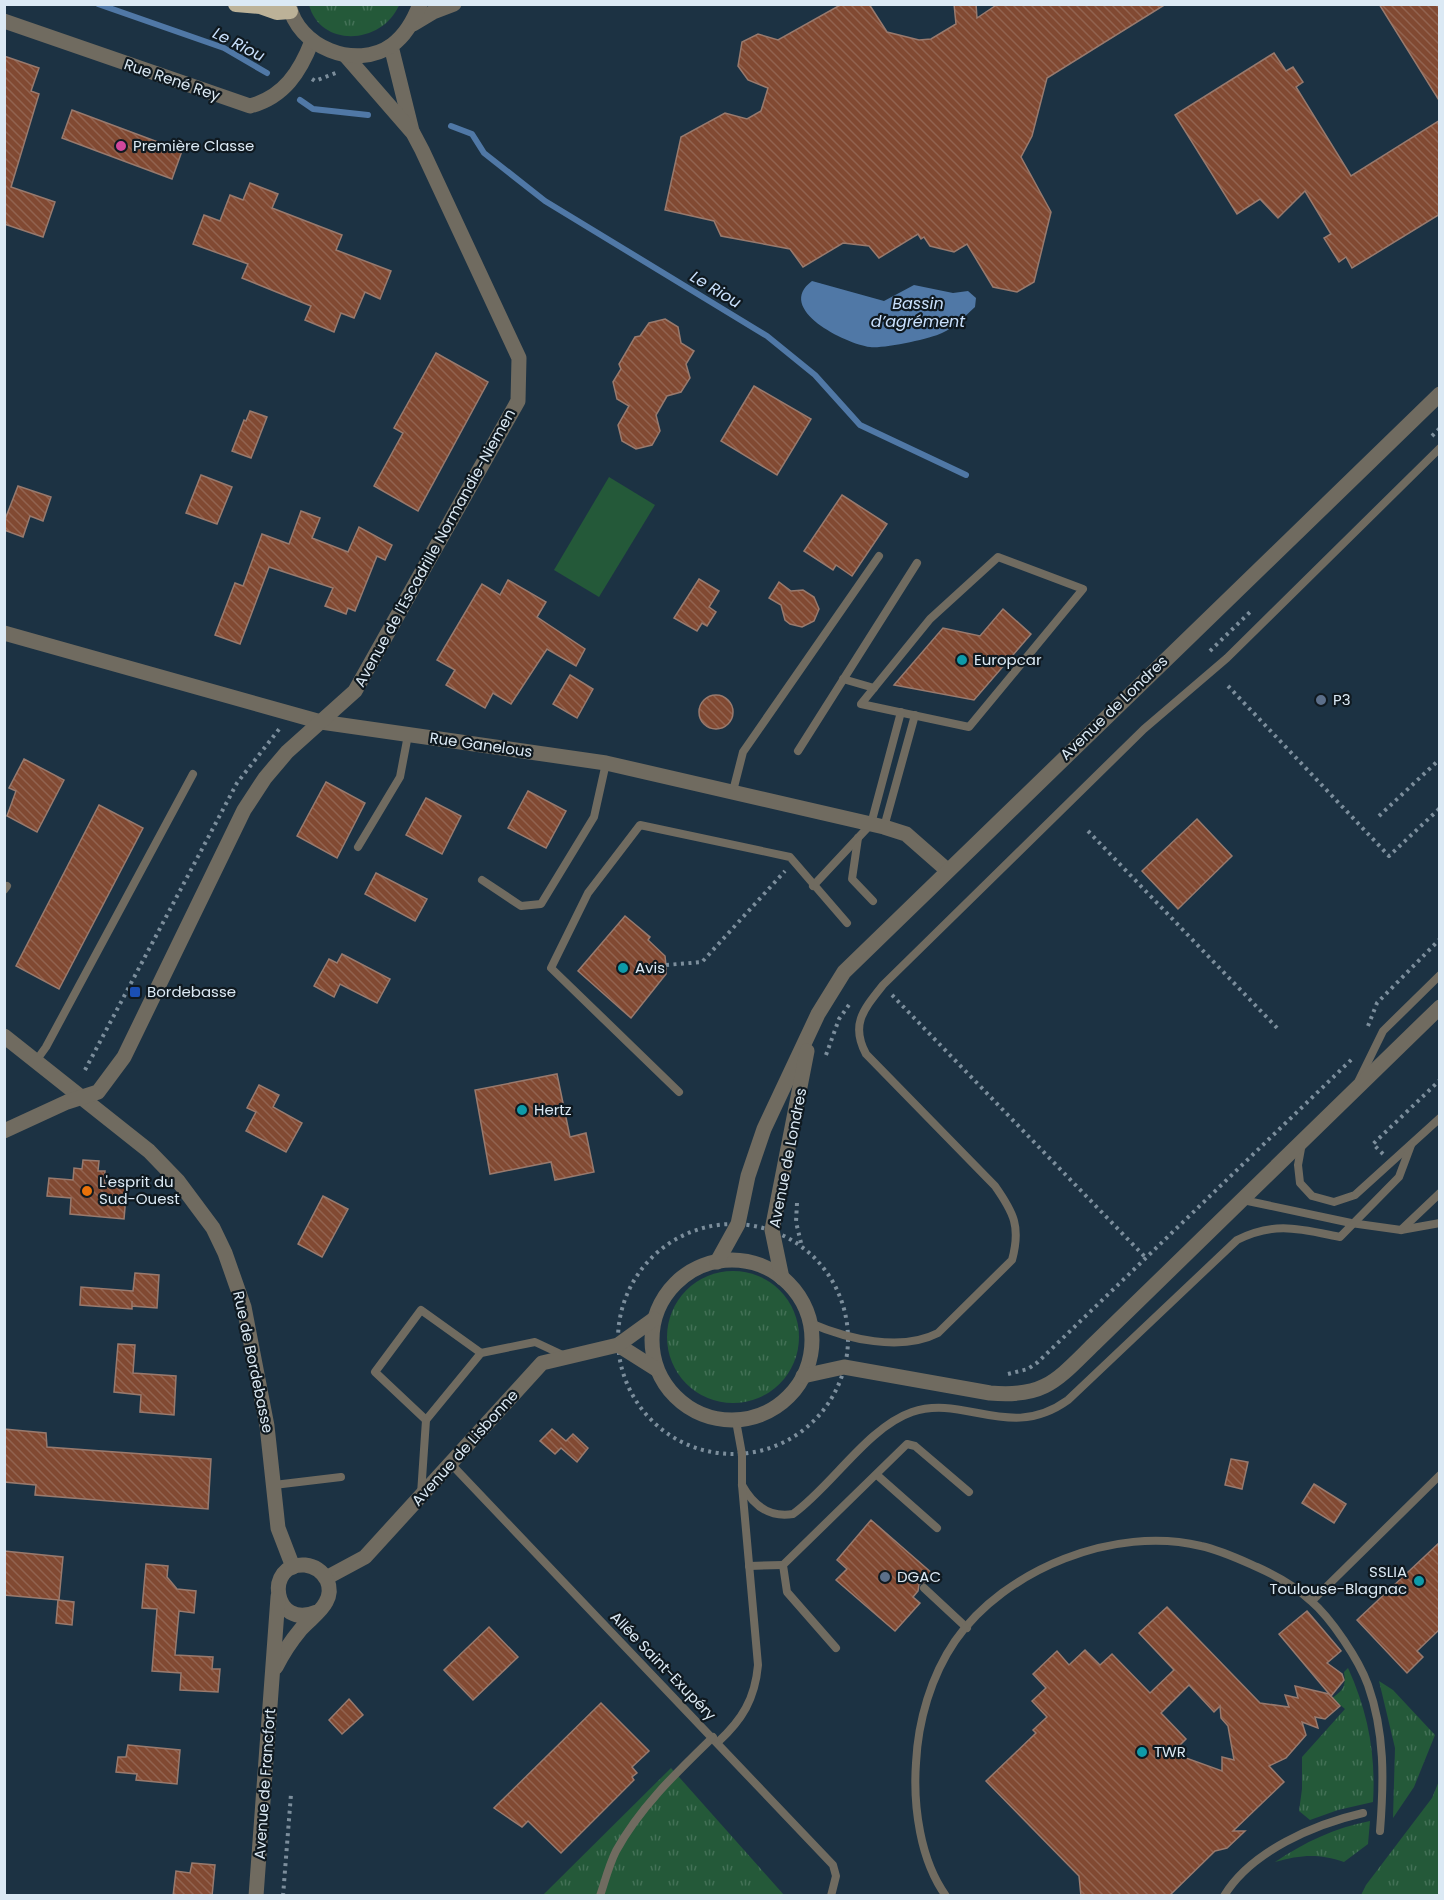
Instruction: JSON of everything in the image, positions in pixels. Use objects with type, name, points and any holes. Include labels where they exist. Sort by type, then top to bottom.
[{"type":"highway","points":[[236,4],[260,6],[277,12],[289,8]]},
{"type":"street","points":[[413,24],[420,4]]},
{"type":"street","points":[[289,8],[312,41],[333,53],[346,56],[370,55],[391,46],[413,24],[453,4]]},
{"type":"street","name":"Rue René Rey","points":[[4,21],[250,106],[277,95],[297,74],[312,41]]},
{"type":"street","name":"Avenue de l'Escadrille Normandie-Niemen","points":[[4,1131],[98,1092],[124,1057],[230,837],[254,794],[287,752],[355,691],[518,401],[519,358],[413,134],[391,46]]},
{"type":"street","name":"Avenue de l'Escadrille Normandie-Niemen","points":[[346,56],[413,134]]},
{"type":"street","name":"Avenue de Londres","points":[[717,1262],[738,1224],[748,1176],[764,1129],[810,1037],[818,1014],[844,972],[1440,394]]},
{"type":"street","name":"Rue Ganelous","points":[[4,633],[321,722],[606,763],[878,825],[906,834],[947,870]]},
{"type":"street","points":[[803,1376],[844,1367],[990,1393],[1014,1395],[1040,1390],[1065,1372],[1440,1007]]},
{"type":"street","name":"Rue de Bordebasse","points":[[4,1036],[149,1151],[178,1181],[213,1228],[225,1253],[244,1307],[267,1426],[278,1528],[293,1567]]},
{"type":"street","name":"Avenue de Londres","points":[[782,1278],[772,1230],[803,1082],[810,1037]]},
{"type":"street","points":[[748,1261],[769,1269],[782,1278],[802,1301],[810,1323],[812,1345],[808,1366],[797,1387],[781,1404],[759,1416],[736,1421],[711,1418],[688,1408],[669,1391],[656,1368],[651,1344],[654,1319],[664,1296],[681,1278],[702,1265],[717,1262],[748,1261]]},
{"type":"street","name":"Avenue de Lisbonne","points":[[326,1578],[365,1557],[542,1363],[618,1345],[654,1319]]},
{"type":"street","points":[[618,1345],[656,1368]]},
{"type":"street","points":[[312,1566],[326,1578],[329,1593],[322,1608],[317,1612],[302,1616],[294,1615],[287,1610],[278,1597],[282,1576],[293,1567],[312,1566]]},
{"type":"street","name":"Avenue de Francfort","points":[[256,1896],[278,1597]]},
{"type":"street","name":"Avenue de Francfort","points":[[274,1672],[286,1648],[317,1612]]},
{"type":"lane","points":[[810,1323],[848,1336],[913,1342],[938,1333],[1012,1260],[1016,1246],[1017,1232],[1012,1210],[995,1186],[866,1054],[860,1042],[859,1022],[864,1009],[883,985],[1144,729],[1227,658],[1437,451]]},
{"type":"lane","points":[[733,791],[743,752],[879,556]]},
{"type":"lane","points":[[998,557],[1083,590],[969,727],[861,704],[874,688],[930,619],[998,557]]},
{"type":"lane","points":[[798,751],[917,563]]},
{"type":"lane","points":[[843,680],[874,688]]},
{"type":"lane","points":[[878,825],[901,712]]},
{"type":"lane","points":[[813,886],[858,838],[878,825],[915,715]]},
{"type":"lane","points":[[358,847],[400,777],[408,735]]},
{"type":"lane","points":[[482,880],[521,906],[541,904],[594,817],[606,763]]},
{"type":"lane","points":[[36,1062],[193,774]]},
{"type":"lane","points":[[679,1092],[550,968],[588,893],[640,825],[790,857],[813,886],[847,922]]},
{"type":"lane","points":[[858,838],[852,879],[873,901]]},
{"type":"lane","points":[[1355,1089],[1383,1031],[1440,975]]},
{"type":"lane","points":[[1302,1142],[1298,1165],[1300,1183],[1312,1196],[1334,1202],[1356,1195],[1390,1161],[1440,1118]]},
{"type":"lane","points":[[742,1485],[748,1496],[772,1515],[793,1514],[884,1428],[909,1413],[933,1408],[1024,1419],[1054,1409],[1068,1400],[1230,1245],[1252,1232],[1285,1227],[1340,1237],[1351,1223],[1399,1177],[1411,1145]]},
{"type":"lane","points":[[1401,1230],[1440,1193]]},
{"type":"lane","points":[[1243,1200],[1334,1220],[1401,1230],[1440,1223]]},
{"type":"lane","points":[[426,1420],[375,1372],[421,1310],[481,1353]]},
{"type":"lane","points":[[421,1496],[426,1420],[481,1353],[535,1342],[567,1357]]},
{"type":"lane","points":[[600,1896],[615,1853],[637,1817],[674,1774],[743,1717],[756,1683],[758,1665],[742,1485],[742,1454],[736,1421]]},
{"type":"lane","points":[[749,1566],[783,1565],[907,1444],[915,1446],[969,1491]]},
{"type":"lane","name":"Allée Saint-Exupéry","points":[[451,1464],[833,1865],[836,1876],[831,1896]]},
{"type":"lane","points":[[877,1475],[937,1528]]},
{"type":"lane","points":[[1312,1601],[1440,1475]]},
{"type":"lane","points":[[274,1485],[341,1477]]},
{"type":"lane","points":[[946,1896],[926,1852],[918,1821],[914,1788],[917,1743],[924,1710],[940,1668],[956,1640],[987,1606],[1016,1583],[1047,1566],[1090,1550],[1122,1542],[1200,1545],[1272,1574],[1312,1601],[1342,1640],[1367,1684],[1381,1734],[1384,1770],[1380,1831]]},
{"type":"lane","points":[[783,1565],[787,1592],[836,1648]]},
{"type":"lane","points":[[924,1588],[967,1628]]},
{"type":"lane","points":[[1224,1896],[1230,1885],[1268,1853],[1293,1838],[1336,1820],[1363,1813]]},
{"type":"path","points":[[1228,686],[1389,856],[1440,808]]},
{"type":"path","points":[[85,1070],[237,783],[262,747],[293,714]]},
{"type":"path","points":[[1379,816],[1439,760]]},
{"type":"path","points":[[1088,831],[1280,1031]]},
{"type":"path","points":[[666,965],[702,962],[784,871],[798,867]]},
{"type":"path","points":[[1365,1034],[1377,1003],[1440,939]]},
{"type":"path","points":[[883,985],[1146,1258]]},
{"type":"path","points":[[1000,1375],[1028,1369],[1038,1362],[1353,1057]]},
{"type":"path","points":[[738,1224],[772,1230],[802,1247],[826,1271],[842,1302],[848,1336],[844,1367],[834,1394],[810,1423],[795,1436],[770,1448],[742,1454],[718,1454],[695,1448],[673,1438],[654,1423],[638,1405],[627,1384],[618,1345],[621,1313],[632,1283],[651,1257],[676,1238],[696,1230],[738,1224]]},
{"type":"path","points":[[847,1351],[858,1353]]},
{"type":"path","points":[[283,1896],[291,1794]]},
{"type":"green space","points":[[309,4],[399,5],[391,18],[380,28],[367,34],[352,36],[339,35],[326,29],[316,19]]},
{"type":"green space","points":[[609,477],[655,505],[599,597],[554,570]]},
{"type":"green space","points":[[733,1271],[758,1276],[780,1290],[794,1312],[799,1337],[794,1362],[780,1384],[758,1398],[733,1403],[708,1398],[686,1384],[672,1362],[667,1337],[672,1312],[686,1290],[708,1276]]},
{"type":"green space","points":[[1348,1668],[1361,1701],[1372,1750],[1373,1802],[1338,1810],[1310,1820],[1299,1811],[1302,1757],[1345,1709],[1332,1698],[1343,1687],[1344,1672]]},
{"type":"green space","points":[[1379,1681],[1393,1690],[1435,1735],[1414,1787],[1393,1818],[1395,1748]]},
{"type":"green space","points":[[671,1768],[784,1895],[542,1896]]},
{"type":"green space","points":[[1439,1781],[1439,1895],[1361,1895],[1366,1885],[1432,1798]]},
{"type":"green space","points":[[1370,1821],[1368,1844],[1344,1862],[1326,1857],[1309,1856],[1275,1862],[1320,1837]]},
{"type":"water","name":"Bassin d’agrément","points":[[812,281],[884,301],[914,285],[953,293],[968,291],[976,298],[975,307],[951,328],[936,335],[895,345],[870,347],[831,332],[807,313],[802,303],[803,292]]},
{"type":"building","points":[[842,4],[869,4],[887,32],[919,40],[931,39],[956,24],[954,4],[976,4],[977,18],[998,4],[1166,4],[1047,78],[1032,136],[1021,157],[1051,212],[1034,282],[1017,292],[993,287],[967,244],[954,252],[930,246],[924,237],[921,239],[918,234],[879,258],[869,246],[843,243],[803,267],[790,249],[721,236],[714,221],[665,210],[681,137],[725,113],[747,119],[761,111],[768,88],[748,80],[738,66],[742,42],[758,34],[778,40]]},
{"type":"building","points":[[1379,4],[1440,4],[1440,102]]},
{"type":"building","points":[[1274,53],[1286,71],[1293,67],[1303,82],[1296,87],[1351,176],[1440,120],[1440,214],[1352,268],[1346,257],[1339,262],[1324,238],[1331,234],[1305,191],[1278,218],[1260,199],[1237,214],[1175,115]]},
{"type":"building","points":[[4,56],[39,68],[31,91],[39,94],[11,187],[55,202],[43,237],[4,224]]},
{"type":"building","points":[[72,110],[182,151],[172,179],[62,138]]},
{"type":"building","points":[[250,183],[278,194],[272,208],[342,235],[336,250],[391,271],[380,299],[365,292],[354,318],[341,313],[334,332],[305,320],[311,306],[242,278],[248,264],[193,244],[204,215],[220,221],[230,195],[243,200]]},
{"type":"building","points":[[665,319],[678,327],[681,343],[694,351],[686,364],[690,378],[681,392],[667,396],[656,415],[660,431],[652,445],[636,449],[622,441],[618,425],[629,406],[617,399],[613,382],[621,369],[619,364],[635,337],[640,336],[649,323]]},
{"type":"building","points":[[436,353],[488,382],[418,511],[374,486],[403,433],[394,428]]},
{"type":"building","points":[[754,386],[811,419],[777,475],[721,441]]},
{"type":"building","points":[[250,411],[267,417],[251,458],[232,451]]},
{"type":"building","points":[[201,475],[232,487],[217,524],[186,513]]},
{"type":"building","points":[[18,486],[51,497],[43,521],[30,516],[23,537],[4,530],[4,522]]},
{"type":"building","points":[[842,495],[887,524],[852,576],[836,565],[833,570],[804,551]]},
{"type":"building","points":[[301,511],[320,518],[312,538],[348,552],[359,527],[392,545],[385,560],[377,556],[355,611],[348,608],[346,614],[325,606],[333,588],[269,567],[240,644],[215,635],[235,583],[243,586],[262,534],[289,544]]},
{"type":"building","points":[[699,579],[719,591],[709,607],[716,612],[707,626],[702,623],[697,631],[674,618]]},
{"type":"building","points":[[508,580],[546,602],[537,617],[585,649],[576,666],[547,649],[511,704],[493,693],[485,708],[446,685],[455,670],[437,660],[482,584],[500,595]]},
{"type":"building","points":[[779,582],[791,591],[803,590],[814,597],[819,609],[814,621],[802,627],[785,620],[781,605],[769,598]]},
{"type":"building","name":"Europcar","points":[[1003,609],[1031,634],[974,700],[894,685],[943,628],[980,636]]},
{"type":"building","points":[[570,675],[593,689],[577,718],[553,704]]},
{"type":"building","points":[[716,695],[728,700],[733,712],[728,724],[716,729],[704,724],[699,712],[704,700]]},
{"type":"building","points":[[24,759],[64,780],[37,832],[7,816],[16,791],[9,788]]},
{"type":"building","points":[[326,782],[365,803],[337,858],[297,836]]},
{"type":"building","points":[[528,791],[566,811],[546,848],[508,828]]},
{"type":"building","points":[[426,798],[461,816],[442,854],[406,835]]},
{"type":"building","points":[[99,805],[143,828],[59,989],[16,966]]},
{"type":"building","points":[[1197,819],[1232,856],[1178,909],[1142,871]]},
{"type":"building","points":[[376,873],[427,899],[415,921],[365,894]]},
{"type":"building","name":"Avis","points":[[625,916],[650,937],[648,940],[665,956],[666,965],[666,974],[631,1018],[578,971]]},
{"type":"building","points":[[342,954],[390,979],[377,1003],[340,984],[334,997],[314,986],[329,959],[337,963]]},
{"type":"building","name":"Hertz","points":[[557,1074],[570,1137],[586,1133],[594,1172],[555,1180],[551,1162],[490,1174],[475,1090]]},
{"type":"building","points":[[259,1085],[279,1095],[273,1107],[302,1123],[286,1152],[246,1131],[256,1112],[247,1108]]},
{"type":"building","name":"L'esprit du Sud-Ouest","points":[[83,1160],[99,1161],[98,1171],[105,1171],[104,1183],[127,1185],[124,1219],[70,1214],[71,1198],[47,1196],[49,1178],[73,1180],[74,1168],[82,1169]]},
{"type":"building","points":[[323,1196],[348,1209],[322,1257],[298,1244]]},
{"type":"building","points":[[135,1273],[159,1275],[157,1308],[132,1306],[132,1309],[80,1305],[81,1287],[133,1291]]},
{"type":"building","points":[[118,1344],[135,1345],[133,1373],[176,1376],[174,1415],[140,1412],[141,1395],[114,1392]]},
{"type":"building","points":[[4,1429],[46,1433],[47,1447],[211,1459],[208,1509],[35,1495],[36,1485],[4,1482]]},
{"type":"building","points":[[552,1429],[566,1441],[573,1434],[588,1448],[577,1462],[561,1448],[555,1454],[540,1441]]},
{"type":"building","points":[[1231,1459],[1248,1462],[1242,1489],[1225,1485]]},
{"type":"building","points":[[1314,1484],[1346,1504],[1334,1523],[1302,1503]]},
{"type":"building","points":[[871,1520],[933,1574],[926,1582],[919,1584],[918,1591],[913,1597],[920,1603],[895,1631],[836,1580],[847,1569],[837,1560]]},
{"type":"building","name":"SSLIA Toulouse-Blagnac","points":[[1440,1542],[1440,1629],[1417,1651],[1423,1657],[1407,1673],[1357,1620]]},
{"type":"building","points":[[4,1551],[63,1557],[59,1600],[4,1595]]},
{"type":"building","points":[[146,1564],[168,1566],[167,1577],[177,1589],[196,1591],[194,1613],[179,1611],[175,1655],[213,1657],[212,1669],[220,1669],[218,1692],[180,1690],[181,1673],[152,1671],[157,1609],[142,1608]]},
{"type":"building","points":[[58,1600],[74,1602],[72,1625],[56,1623]]},
{"type":"building","name":"TWR","points":[[1167,1607],[1260,1703],[1289,1707],[1285,1695],[1298,1698],[1295,1686],[1329,1694],[1340,1706],[1325,1719],[1315,1717],[1318,1728],[1302,1722],[1306,1735],[1286,1758],[1269,1766],[1284,1782],[1233,1831],[1245,1831],[1227,1848],[1215,1851],[1169,1896],[1081,1896],[1079,1876],[986,1781],[1036,1733],[1033,1730],[1047,1717],[1032,1701],[1046,1688],[1033,1674],[1057,1651],[1069,1665],[1085,1650],[1100,1665],[1112,1654],[1150,1693],[1174,1670],[1139,1633]],"holes":[[[1189,1685],[1214,1712],[1220,1706],[1221,1718],[1228,1726],[1234,1760],[1222,1757],[1222,1771],[1172,1753],[1186,1739],[1161,1713]]]},
{"type":"building","points":[[1307,1611],[1341,1651],[1327,1663],[1342,1674],[1344,1680],[1331,1696],[1279,1634]]},
{"type":"building","points":[[489,1627],[518,1657],[473,1700],[444,1670]]},
{"type":"building","points":[[349,1699],[363,1715],[342,1734],[329,1720]]},
{"type":"building","points":[[601,1703],[649,1751],[632,1767],[637,1773],[632,1777],[634,1780],[561,1853],[528,1821],[522,1827],[494,1808]]},
{"type":"building","points":[[128,1745],[180,1750],[177,1784],[136,1780],[137,1774],[116,1772],[118,1757],[126,1757]]},
{"type":"building","points":[[192,1863],[215,1865],[212,1896],[173,1896],[176,1871],[190,1873]]},
{"type":"waterway","name":"Le Riou","points":[[98,4],[224,48],[267,73]]},
{"type":"waterway","name":"Le Riou","points":[[300,100],[313,109],[368,115]]},
{"type":"waterway","name":"Le Riou","points":[[451,126],[472,134],[484,153],[545,201],[767,336],[815,375],[860,425],[966,475]]},
{"type":"place","name":"Première Classe","points":[[121,146]]},
{"type":"place","name":"Europcar","points":[[962,660]]},
{"type":"place","name":"P3","points":[[1321,700]]},
{"type":"place","name":"Avis","points":[[623,968]]},
{"type":"place","name":"Bordebasse","points":[[135,992]]},
{"type":"place","name":"Hertz","points":[[522,1110]]},
{"type":"place","name":"L'esprit du Sud-Ouest","points":[[87,1191]]},
{"type":"place","name":"DGAC","points":[[885,1577]]},
{"type":"place","name":"SSLIA Toulouse-Blagnac","points":[[1419,1581]]},
{"type":"place","name":"TWR","points":[[1142,1752]]}]
